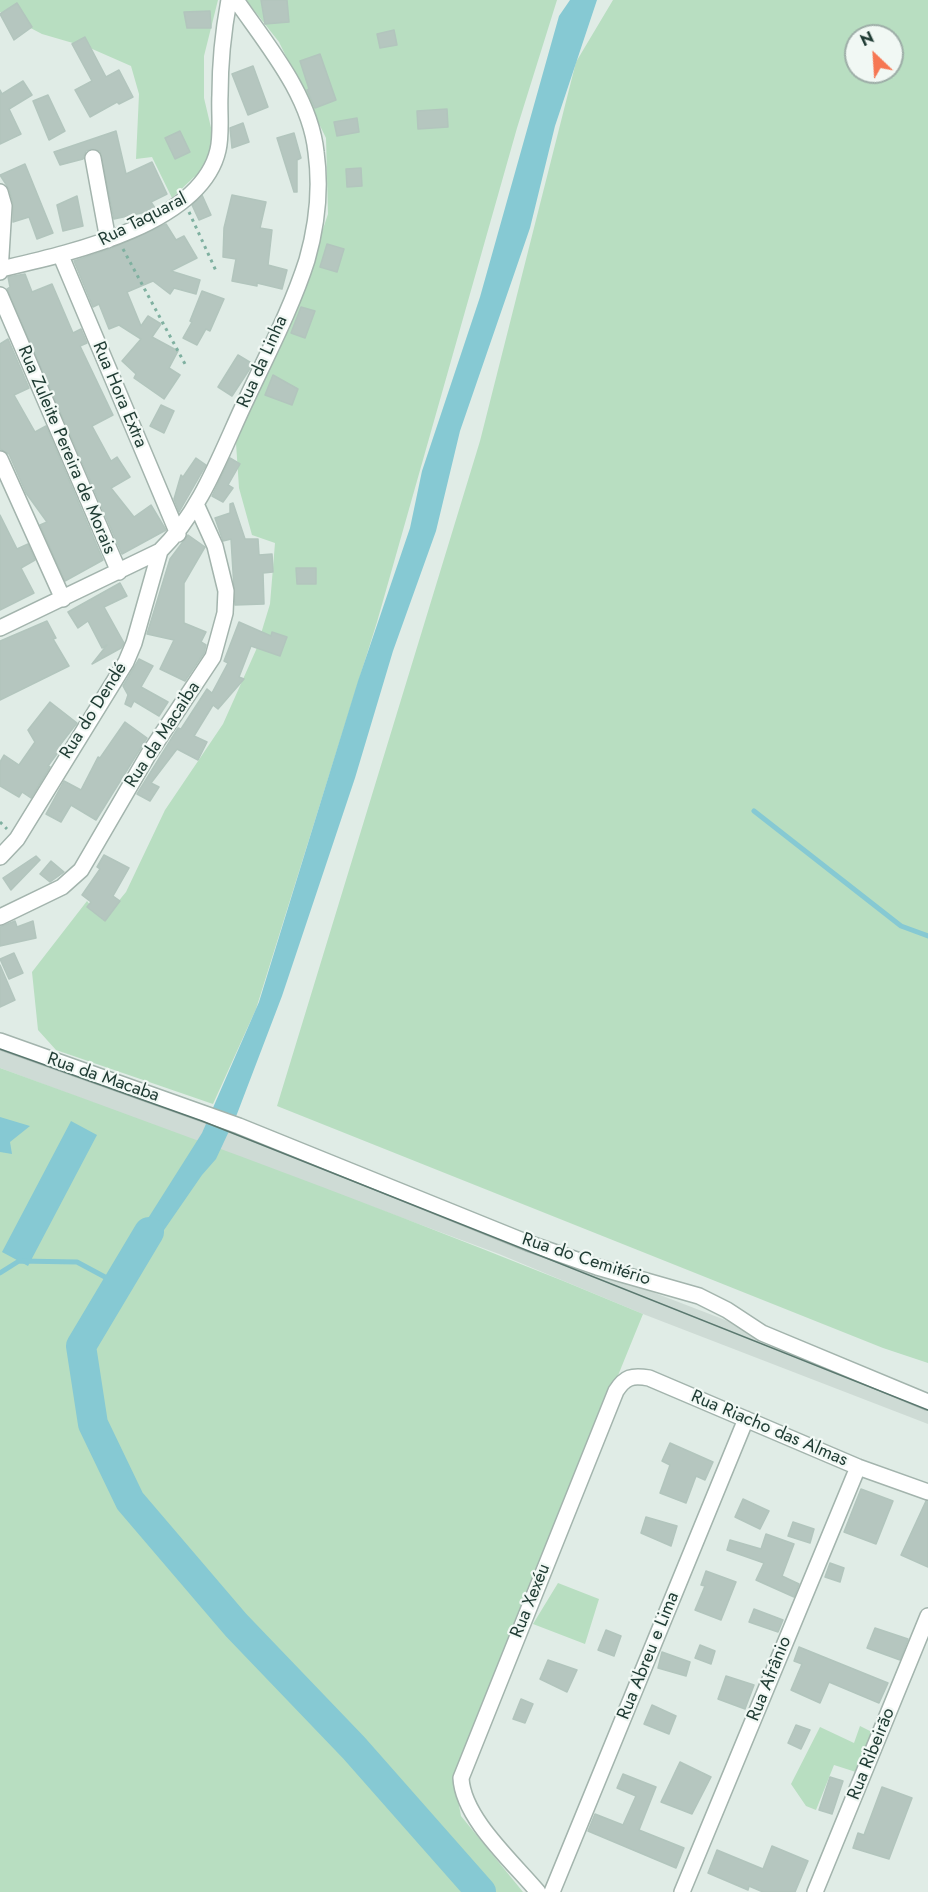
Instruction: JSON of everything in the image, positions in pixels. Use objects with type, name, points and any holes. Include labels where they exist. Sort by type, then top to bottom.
[{"type":"street","name":"Rua Taquaral","points":[[0,270],[61,256],[113,238],[184,202],[204,183],[218,148],[220,65],[229,0]]},
{"type":"street","name":"Rua da Linha","points":[[0,628],[160,551],[178,534],[196,504],[274,340],[306,261],[315,227],[318,188],[316,150],[307,117],[279,63],[237,0]]},
{"type":"street","points":[[93,158],[113,238]]},
{"type":"street","points":[[0,270],[1,202]]},
{"type":"street","name":"Rua Hora Extra","points":[[61,256],[178,534]]},
{"type":"street","name":"Rua Zuleite Pereira de Morais","points":[[0,295],[119,572]]},
{"type":"street","points":[[0,459],[63,599]]},
{"type":"street","name":"Rua da Macaiba","points":[[0,917],[62,887],[81,870],[148,755],[213,657],[225,613],[226,591],[214,546],[196,504]]},
{"type":"street","name":"Rua do Dendé","points":[[0,857],[17,839],[126,662],[142,618],[160,551]]},
{"type":"street","name":"Rua da Macaba","points":[[0,1041],[239,1126]]},
{"type":"street","name":"Rua do Cemitério","points":[[239,1126],[528,1243],[597,1267],[699,1296],[727,1310],[762,1334],[928,1402]]},
{"type":"street","name":"Rua Riacho das Almas","points":[[616,1391],[623,1380],[630,1376],[649,1378],[858,1467],[928,1492]]},
{"type":"street","name":"Rua Xexéu","points":[[538,1892],[471,1812],[461,1789],[460,1778],[616,1391]]},
{"type":"street","name":"Rua Abreu e Lima","points":[[552,1892],[746,1419]]},
{"type":"street","name":"Rua Afrânio","points":[[689,1890],[858,1467]]},
{"type":"street","name":"Rua Ribeirão","points":[[815,1892],[928,1616]]},
{"type":"path","points":[[184,202],[217,273]]},
{"type":"path","points":[[113,238],[130,265],[138,273],[185,364]]},
{"type":"shaded area","points":[[0,1041],[720,1318],[928,1402],[928,1424],[643,1314],[499,1254],[0,1068]]},
{"type":"green space","points":[[0,0],[218,0],[204,56],[204,98],[212,132],[211,171],[194,177],[172,198],[152,157],[136,159],[139,94],[131,66],[90,48],[42,34],[0,12]]},
{"type":"green space","points":[[246,0],[557,0],[517,128],[377,622],[256,1009],[213,1104],[56,1050],[38,1030],[32,972],[87,901],[103,920],[126,892],[165,810],[223,724],[256,650],[270,604],[275,543],[252,535],[239,488],[236,443],[306,280],[328,214],[326,138],[279,42]]},
{"type":"green space","points":[[613,0],[928,0],[928,1363],[883,1348],[277,1106],[480,441],[576,62]]},
{"type":"green space","points":[[0,1068],[403,1218],[643,1314],[454,1779],[461,1816],[523,1892],[0,1892]]},
{"type":"green space","points":[[558,1583],[599,1599],[585,1644],[533,1624]]},
{"type":"green space","points":[[860,1726],[876,1734],[859,1773],[834,1765],[816,1810],[806,1806],[791,1784],[820,1727],[854,1743]]},
{"type":"water","points":[[570,0],[597,0],[555,126],[530,228],[460,431],[436,531],[393,651],[355,778],[282,996],[237,1114],[216,1159],[202,1175],[133,1275],[121,1261],[202,1133],[259,1002],[358,681],[410,528],[422,471],[480,297],[559,16]]},
{"type":"water","points":[[0,1117],[30,1126],[10,1142],[12,1154],[0,1152]]},
{"type":"water","points":[[71,1121],[97,1135],[28,1266],[2,1252]]},
{"type":"building","points":[[261,0],[287,0],[289,22],[265,24]]},
{"type":"building","points":[[17,3],[32,27],[14,40],[0,14]]},
{"type":"building","points":[[210,11],[211,28],[187,28],[184,12]]},
{"type":"building","points":[[394,30],[397,45],[380,48],[377,34]]},
{"type":"building","points":[[85,37],[106,77],[119,70],[133,97],[119,104],[117,102],[90,117],[75,90],[92,81],[72,44]]},
{"type":"building","points":[[320,54],[336,100],[315,108],[307,90],[309,89],[300,61]]},
{"type":"building","points":[[253,66],[268,107],[248,115],[232,74]]},
{"type":"building","points":[[23,81],[32,95],[9,109],[21,134],[0,144],[0,90],[2,94]]},
{"type":"building","points":[[48,95],[65,131],[49,140],[33,101]]},
{"type":"building","points":[[447,109],[448,127],[418,129],[417,111]]},
{"type":"building","points":[[357,118],[359,132],[337,136],[334,122]]},
{"type":"building","points":[[243,123],[249,142],[232,148],[230,128]]},
{"type":"building","points":[[116,131],[126,174],[152,162],[167,194],[151,202],[155,208],[114,219],[100,151],[91,149],[86,151],[83,159],[60,165],[54,152]]},
{"type":"building","points":[[180,131],[190,152],[175,159],[165,138]]},
{"type":"building","points":[[294,133],[301,158],[297,160],[297,192],[294,192],[277,138]]},
{"type":"building","points":[[25,164],[53,233],[37,239],[29,217],[13,222],[13,203],[9,189],[0,175]]},
{"type":"building","points":[[361,168],[362,186],[347,187],[346,169]]},
{"type":"building","points":[[202,195],[211,215],[199,220],[192,205]]},
{"type":"building","points":[[232,195],[266,202],[260,228],[272,230],[268,265],[287,270],[282,289],[257,283],[257,286],[232,281],[236,259],[223,257],[224,228]]},
{"type":"building","points":[[77,196],[83,226],[63,231],[57,205]]},
{"type":"building","points":[[166,224],[176,240],[184,236],[197,258],[171,271],[200,280],[196,294],[174,288],[170,294],[153,281],[127,292],[141,326],[148,316],[161,324],[152,337],[178,351],[169,368],[180,375],[164,399],[134,378],[136,374],[122,361],[141,339],[119,325],[109,329],[99,304],[93,307],[74,261],[110,249]]},
{"type":"building","points":[[327,244],[344,249],[337,272],[320,267]]},
{"type":"building","points":[[25,274],[32,292],[52,284],[73,333],[81,329],[87,343],[80,346],[113,415],[92,426],[111,461],[117,457],[130,477],[111,488],[134,517],[151,505],[166,530],[122,554],[7,289],[10,287],[8,277]]},
{"type":"building","points":[[202,291],[224,299],[210,331],[206,329],[197,345],[183,338],[192,322],[190,321]]},
{"type":"building","points":[[301,307],[315,311],[305,338],[291,333]]},
{"type":"building","points":[[8,339],[29,388],[14,395],[35,432],[46,426],[103,560],[65,581],[40,525],[47,522],[26,493],[9,454],[0,449],[0,344]]},
{"type":"building","points":[[238,355],[253,364],[232,396],[218,387]]},
{"type":"building","points":[[273,375],[298,389],[292,405],[265,395]]},
{"type":"building","points":[[161,405],[174,411],[164,433],[150,426]]},
{"type":"building","points":[[196,458],[206,465],[179,512],[174,499],[181,475],[183,477]]},
{"type":"building","points":[[230,458],[240,464],[228,485],[233,488],[223,502],[212,496]]},
{"type":"building","points":[[233,503],[245,539],[258,539],[259,555],[272,554],[273,572],[263,573],[264,604],[235,605],[231,539],[223,541],[215,518],[230,513],[230,504]]},
{"type":"building","points":[[0,515],[17,549],[28,544],[35,560],[21,568],[34,593],[0,610]]},
{"type":"building","points":[[188,535],[205,547],[184,583],[184,623],[206,632],[201,642],[206,645],[204,653],[185,681],[160,669],[174,640],[147,634],[170,559]]},
{"type":"building","points":[[296,568],[316,568],[316,584],[297,584]]},
{"type":"building","points":[[120,583],[127,596],[104,607],[124,643],[121,648],[92,664],[107,645],[102,648],[88,621],[78,628],[68,612]]},
{"type":"building","points":[[47,621],[56,638],[53,639],[69,666],[0,700],[0,641]]},
{"type":"building","points":[[239,622],[271,636],[272,632],[287,637],[280,656],[251,646],[239,677],[244,679],[218,709],[213,705],[194,736],[207,742],[198,760],[177,749],[151,783],[159,787],[150,801],[137,794],[178,728],[181,729],[207,689],[212,693],[228,663],[224,661]]},
{"type":"building","points":[[139,659],[153,666],[141,687],[168,702],[159,716],[134,701],[131,707],[125,704],[128,695],[123,686]]},
{"type":"building","points":[[50,702],[77,723],[60,745],[62,747],[48,766],[50,767],[31,798],[22,792],[19,797],[0,786],[0,762],[4,755],[19,765],[35,742],[28,730]]},
{"type":"building","points":[[125,722],[147,738],[96,820],[71,805],[61,822],[46,814],[64,781],[81,790],[98,757],[100,758]]},
{"type":"building","points":[[104,855],[129,868],[113,896],[120,901],[105,921],[87,907],[91,902],[82,895],[100,869],[97,867]]},
{"type":"building","points":[[36,856],[40,860],[11,890],[3,878]]},
{"type":"building","points":[[51,861],[64,872],[50,882],[40,874]]},
{"type":"building","points":[[15,921],[17,927],[33,921],[36,938],[0,946],[0,927]]},
{"type":"building","points":[[14,953],[23,973],[9,979],[0,959]]},
{"type":"building","points":[[0,965],[15,1000],[0,1007]]},
{"type":"building","points":[[670,1443],[713,1462],[705,1480],[696,1476],[686,1503],[660,1493],[670,1465],[662,1461]]},
{"type":"building","points":[[861,1489],[893,1501],[876,1544],[844,1532]]},
{"type":"building","points":[[743,1499],[769,1511],[760,1529],[735,1517]]},
{"type":"building","points":[[926,1501],[928,1502],[928,1567],[901,1555]]},
{"type":"building","points":[[646,1517],[677,1526],[671,1546],[641,1533]]},
{"type":"building","points":[[793,1522],[814,1529],[810,1543],[788,1536]]},
{"type":"building","points":[[766,1534],[794,1544],[782,1576],[799,1584],[794,1597],[756,1580],[764,1563],[727,1550],[730,1540],[761,1549]]},
{"type":"building","points":[[830,1563],[844,1568],[840,1582],[825,1577]]},
{"type":"building","points":[[706,1571],[736,1582],[721,1620],[695,1610],[705,1586],[701,1585]]},
{"type":"building","points":[[754,1609],[783,1620],[778,1632],[749,1622]]},
{"type":"building","points":[[875,1628],[908,1639],[900,1660],[867,1648]]},
{"type":"building","points":[[606,1630],[621,1636],[614,1656],[598,1650]]},
{"type":"building","points":[[700,1645],[715,1651],[711,1664],[695,1658]]},
{"type":"building","points":[[799,1647],[888,1683],[879,1703],[829,1682],[820,1703],[791,1690],[802,1664],[794,1661]]},
{"type":"building","points":[[662,1652],[690,1662],[686,1676],[658,1668]]},
{"type":"building","points":[[548,1660],[577,1670],[567,1692],[540,1679]]},
{"type":"building","points":[[726,1676],[754,1685],[745,1709],[718,1699]]},
{"type":"building","points":[[521,1699],[533,1704],[525,1723],[513,1719]]},
{"type":"building","points":[[652,1705],[676,1716],[669,1734],[644,1724]]},
{"type":"building","points":[[796,1725],[810,1730],[801,1749],[788,1743]]},
{"type":"building","points":[[680,1762],[711,1777],[692,1814],[661,1802]]},
{"type":"building","points":[[623,1774],[656,1787],[639,1830],[684,1848],[676,1868],[588,1831],[595,1814],[623,1825],[636,1796],[617,1788]]},
{"type":"building","points":[[830,1777],[843,1781],[832,1814],[819,1810]]},
{"type":"building","points":[[882,1787],[912,1798],[889,1859],[853,1848],[858,1833],[864,1835]]},
{"type":"building","points":[[772,1846],[808,1861],[795,1892],[763,1892],[749,1886],[748,1890],[708,1873],[717,1850],[763,1869]]},
{"type":"waterway","points":[[754,811],[901,926],[928,936]]},
{"type":"waterway","points":[[149,1232],[81,1346],[93,1424],[130,1501],[236,1625],[354,1748],[481,1892]]},
{"type":"waterway","points":[[0,1273],[19,1261],[77,1262],[118,1284]]},
{"type":"tram line","points":[[0,1049],[202,1121],[928,1410]]}]
